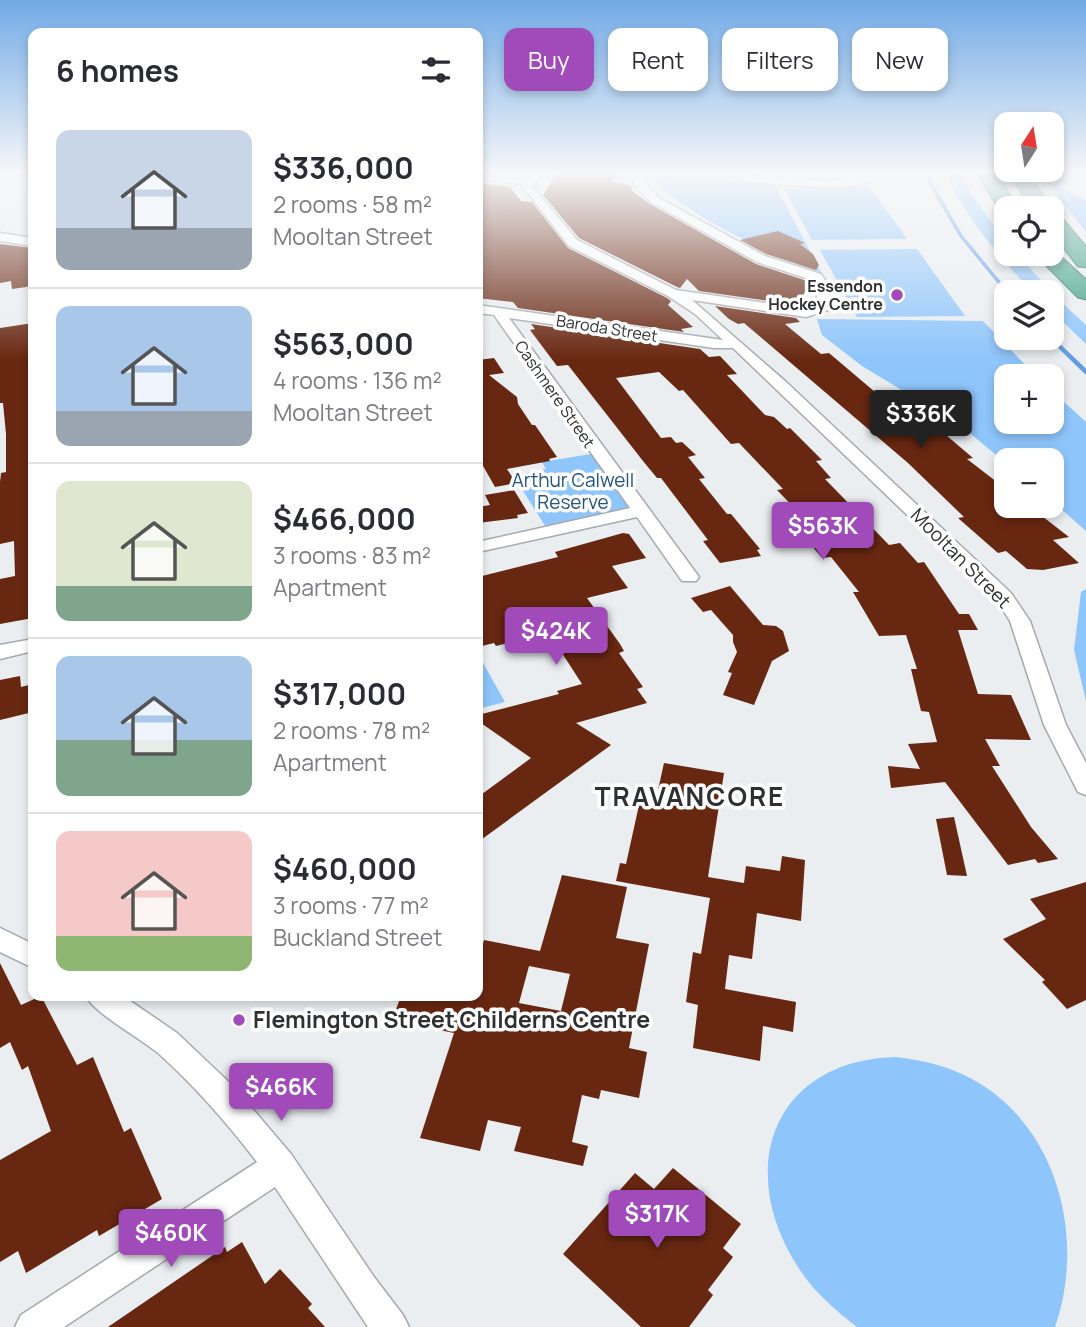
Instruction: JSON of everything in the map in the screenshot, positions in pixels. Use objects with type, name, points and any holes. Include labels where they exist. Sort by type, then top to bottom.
[{"type":"highway","points":[[1066,236],[1086,261]]},
{"type":"highway","points":[[1057,266],[1086,292]]},
{"type":"highway","points":[[1063,272],[1067,291],[1086,312]]},
{"type":"street","points":[[567,236],[573,243],[673,293],[812,313],[824,309],[823,286],[817,277],[761,259],[719,236]]},
{"type":"street","points":[[0,237],[28,241]]},
{"type":"street","name":"Mooltan Street","points":[[673,293],[700,312],[736,344],[1004,597],[1020,621],[1055,725],[1086,786]]},
{"type":"street","name":"Baroda Street","points":[[483,310],[714,344],[736,344]]},
{"type":"street","name":"Cashmere Street","points":[[498,312],[689,577]]},
{"type":"street","points":[[483,546],[640,511]]},
{"type":"street","points":[[0,652],[28,646]]},
{"type":"street","points":[[0,939],[28,954]]},
{"type":"street","points":[[107,1001],[149,1030],[211,1082],[245,1119],[280,1165],[391,1327]]},
{"type":"street","points":[[33,1327],[280,1165]]},
{"type":"green space","points":[[736,236],[802,236],[822,274],[781,257]]},
{"type":"green space","points":[[810,236],[905,236],[907,239],[812,240]]},
{"type":"green space","points":[[984,236],[994,236],[994,248],[985,237]]},
{"type":"green space","name":"Essendon Hockey Centre","points":[[917,249],[965,316],[857,317],[820,250]]},
{"type":"green space","points":[[1009,266],[1028,266],[1041,280],[1022,280]]},
{"type":"green space","points":[[1064,305],[1086,325],[1086,344],[1064,323]]},
{"type":"green space","points":[[817,319],[983,321],[994,332],[994,350],[1011,350],[1024,364],[994,364],[994,434],[1064,434],[1064,402],[1086,422],[1086,531],[1064,512],[1064,448],[994,448],[994,453],[961,426],[862,366],[822,335]]},
{"type":"green space","name":"Arthur Calwell Reserve","points":[[597,453],[640,511],[549,532],[513,475],[546,469],[542,462]]},
{"type":"green space","points":[[1086,589],[1086,701],[1074,650],[1081,592]]},
{"type":"green space","points":[[483,663],[505,702],[483,708]]},
{"type":"green space","points":[[895,1057],[935,1064],[972,1079],[1002,1100],[1026,1125],[1044,1155],[1057,1187],[1065,1222],[1067,1257],[1064,1293],[1055,1327],[857,1327],[825,1300],[798,1267],[779,1230],[769,1194],[769,1159],[777,1127],[794,1100],[819,1078],[853,1063]]},
{"type":"building","points":[[483,236],[559,236],[568,248],[667,298],[671,301],[668,305],[693,327],[681,329],[684,332],[518,308],[513,302],[483,299]]},
{"type":"building","points":[[577,236],[706,236],[756,264],[810,282],[798,305],[699,291],[687,279],[680,288]]},
{"type":"building","points":[[757,236],[789,236],[805,243],[800,244],[813,254],[819,265],[816,270],[766,254],[740,240]]},
{"type":"building","points":[[0,244],[28,247],[28,287],[12,289],[11,281],[0,283]]},
{"type":"building","points":[[715,306],[796,318],[800,322],[785,324],[821,354],[829,353],[875,392],[891,402],[897,401],[918,419],[926,418],[973,458],[967,459],[994,480],[994,518],[1044,518],[1069,537],[1053,540],[1079,563],[1043,570],[1027,569],[1006,551],[998,553],[958,518],[964,517],[908,463],[744,323],[738,324]]},
{"type":"building","points":[[28,324],[28,619],[0,624],[0,579],[15,576],[14,541],[0,544],[0,482],[1,473],[6,472],[6,434],[3,403],[0,403],[0,328]]},
{"type":"building","points":[[531,324],[700,349],[709,357],[720,356],[737,374],[727,375],[765,415],[774,417],[787,429],[790,428],[822,460],[816,461],[831,478],[825,479],[889,545],[900,543],[918,563],[924,562],[959,614],[969,614],[978,630],[958,630],[978,694],[1011,695],[1031,740],[985,739],[1000,766],[992,766],[1031,827],[1058,859],[1038,863],[1035,859],[1008,865],[945,782],[891,788],[888,766],[920,769],[908,744],[937,742],[929,712],[921,711],[911,669],[917,669],[906,635],[879,636],[853,592],[859,592],[831,557],[822,558],[791,520],[803,517],[777,490],[783,489],[739,443],[731,444],[683,390],[679,391],[659,372],[616,378],[661,438],[671,437],[676,443],[682,442],[696,455],[688,457],[705,478],[699,479],[760,549],[757,550],[761,556],[720,563],[703,541],[708,540],[661,478],[657,478],[643,461],[568,365],[557,366],[530,330],[535,329]]},
{"type":"building","points":[[494,358],[504,373],[489,375],[517,397],[518,404],[532,425],[535,425],[557,457],[549,459],[550,461],[507,469],[516,483],[495,487],[483,466],[483,359]]},
{"type":"building","points":[[514,490],[528,513],[517,515],[518,518],[483,522],[483,506],[490,505],[485,495]]},
{"type":"building","points":[[623,533],[629,534],[646,558],[612,566],[628,588],[587,598],[624,651],[619,653],[643,687],[637,689],[647,703],[576,723],[611,745],[483,838],[483,793],[531,758],[483,724],[483,714],[559,694],[557,691],[582,684],[549,633],[496,646],[494,643],[483,646],[483,576],[558,557],[555,552]]},
{"type":"building","points":[[730,586],[763,625],[776,626],[783,631],[789,651],[772,661],[754,705],[723,695],[732,673],[728,672],[737,652],[733,635],[711,610],[703,612],[691,598]]},
{"type":"building","points":[[20,676],[21,687],[28,685],[28,713],[0,720],[0,680]]},
{"type":"building","points":[[664,763],[724,773],[708,877],[744,883],[746,866],[780,871],[782,856],[805,860],[801,921],[757,913],[752,959],[729,955],[725,989],[796,1002],[793,1032],[763,1026],[760,1061],[693,1048],[698,1005],[686,1002],[693,952],[701,954],[710,898],[616,881],[620,863],[626,864],[639,805],[654,808]]},
{"type":"building","points":[[954,817],[967,876],[947,875],[936,819]]},
{"type":"building","points":[[562,875],[627,887],[616,938],[649,944],[629,1048],[647,1052],[639,1098],[601,1090],[599,1099],[582,1095],[572,1142],[588,1146],[583,1166],[514,1151],[521,1127],[488,1120],[480,1151],[420,1138],[454,1033],[392,1020],[399,1001],[483,1001],[484,940],[540,951]],"holes":[[[529,966],[570,974],[561,1011],[519,1003]]]},
{"type":"building","points":[[1086,882],[1086,1000],[1067,1009],[1042,982],[1045,980],[1003,939],[1046,919],[1030,899]]},
{"type":"building","points":[[0,963],[21,1005],[30,1001],[44,1001],[77,1065],[93,1057],[124,1132],[131,1128],[162,1199],[99,1236],[97,1230],[26,1273],[18,1251],[0,1262],[0,1160],[51,1131],[28,1066],[22,1070],[10,1042],[0,1048]]},
{"type":"building","points":[[673,1168],[741,1224],[723,1248],[733,1257],[708,1290],[713,1295],[689,1327],[641,1327],[563,1254],[635,1173],[654,1189]]},
{"type":"building","points":[[242,1242],[265,1284],[280,1269],[312,1304],[308,1308],[325,1327],[108,1327],[225,1247],[227,1252]]},
{"type":"waterway","points":[[961,236],[997,280]]},
{"type":"waterway","points":[[1063,350],[1086,372]]},
{"type":"place","name":"Essendon Hockey Centre","points":[[897,295]]},
{"type":"place","name":"Flemington Street Childerns Centre","points":[[239,1020]]},
{"type":"district","name":"TRAVANCORE","points":[[690,797]]}]
